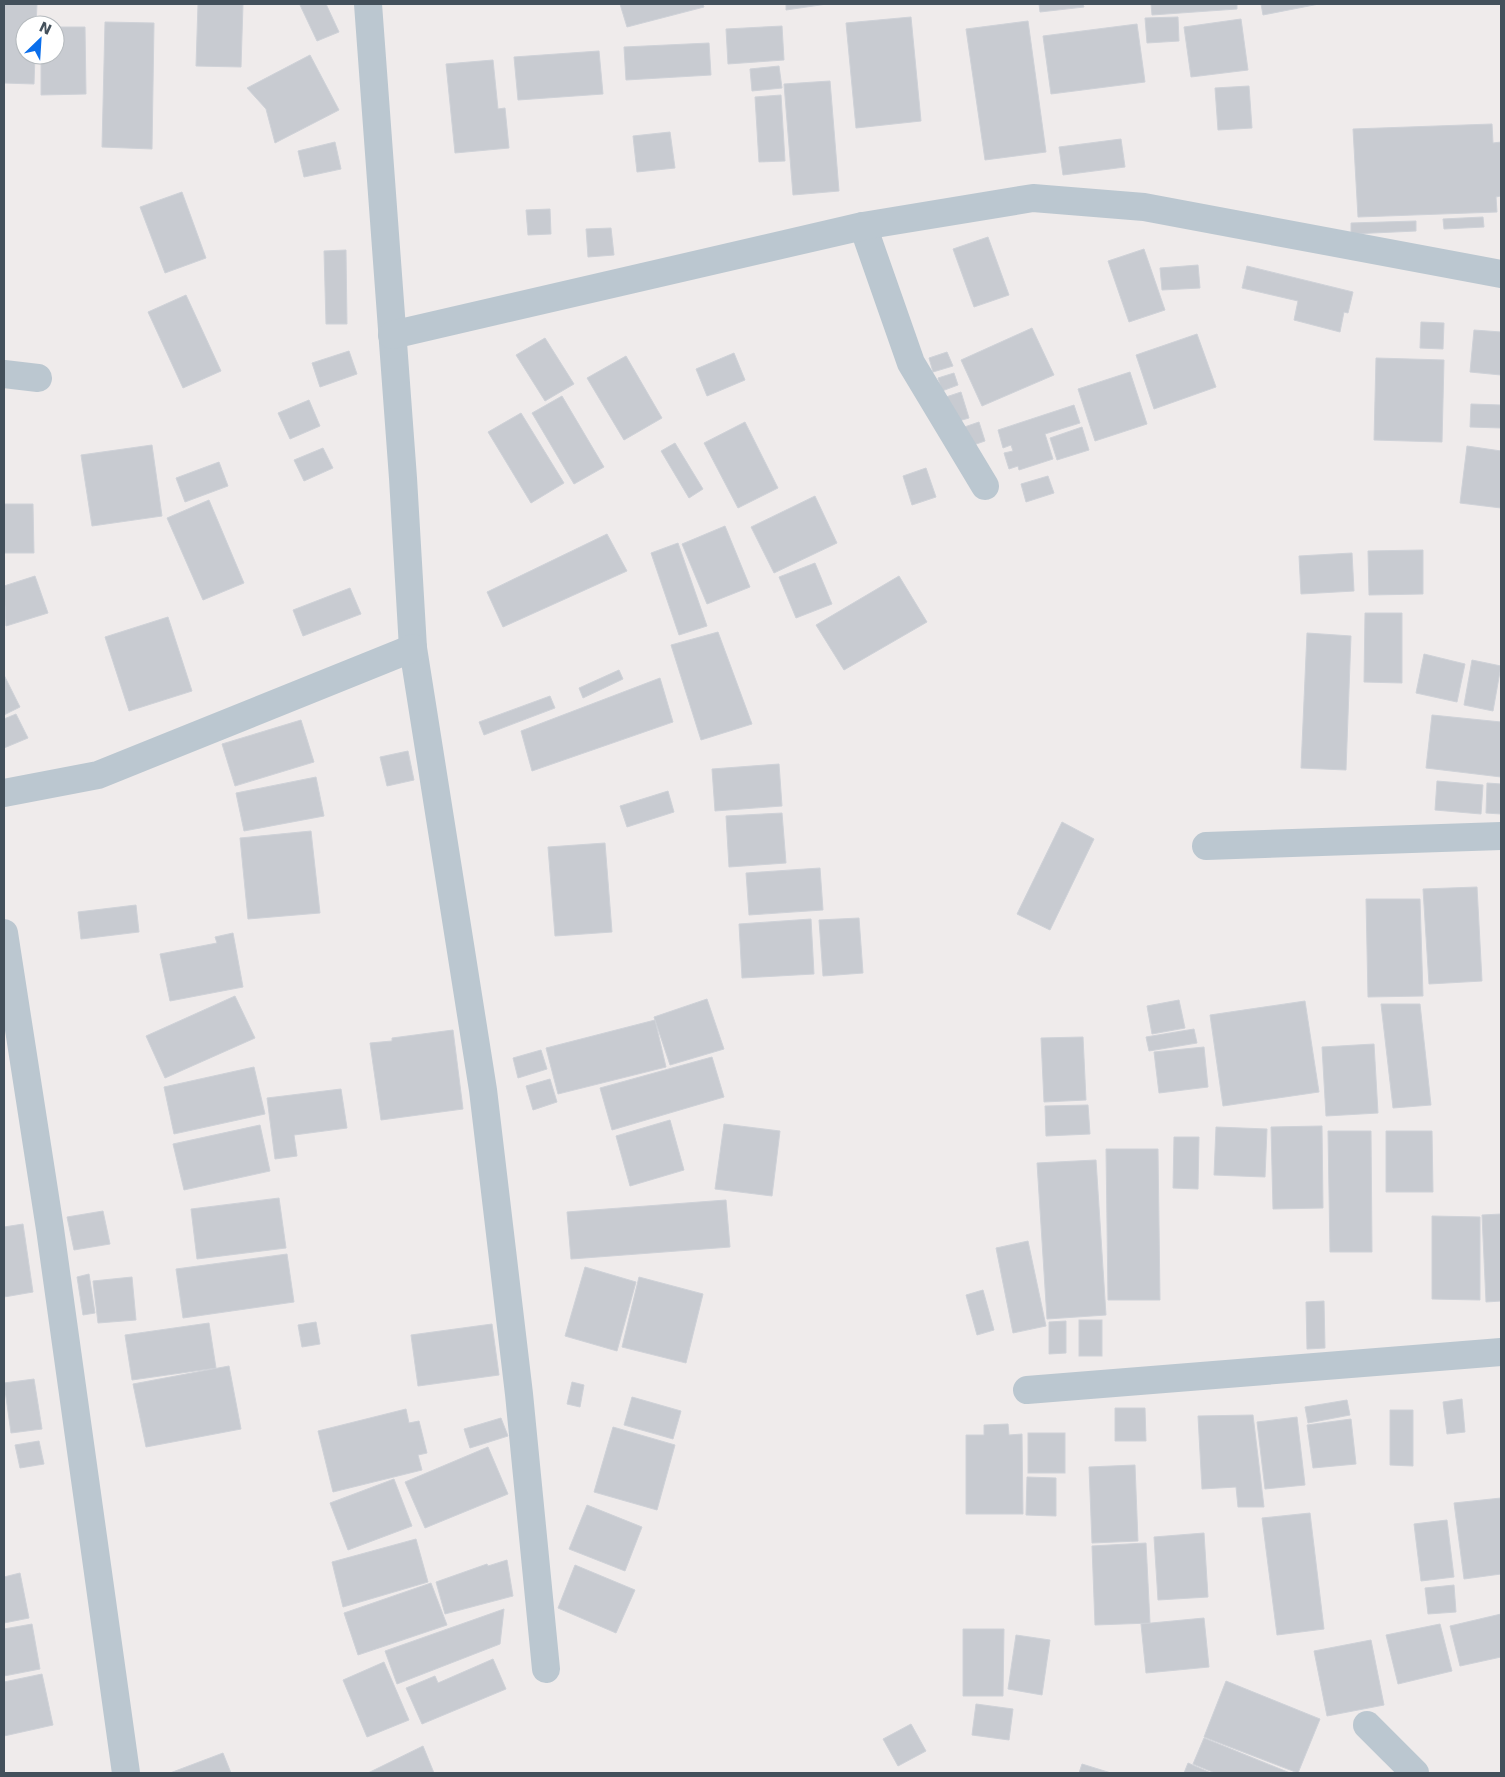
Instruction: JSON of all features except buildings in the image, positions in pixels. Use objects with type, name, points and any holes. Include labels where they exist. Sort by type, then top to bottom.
[{"type":"street","points":[[368,4],[403,478],[413,648],[483,1090],[519,1394],[546,1669]]},
{"type":"street","points":[[392,335],[863,226],[1033,198],[1144,207],[1501,274]]},
{"type":"street","points":[[863,226],[911,364],[986,486]]},
{"type":"street","points":[[4,374],[38,378]]},
{"type":"street","points":[[4,793],[98,775],[413,648]]},
{"type":"street","points":[[1206,846],[1501,836]]},
{"type":"street","points":[[4,933],[50,1228],[126,1773]]},
{"type":"street","points":[[1027,1390],[1501,1352]]},
{"type":"street","points":[[1367,1725],[1415,1773]]}]
